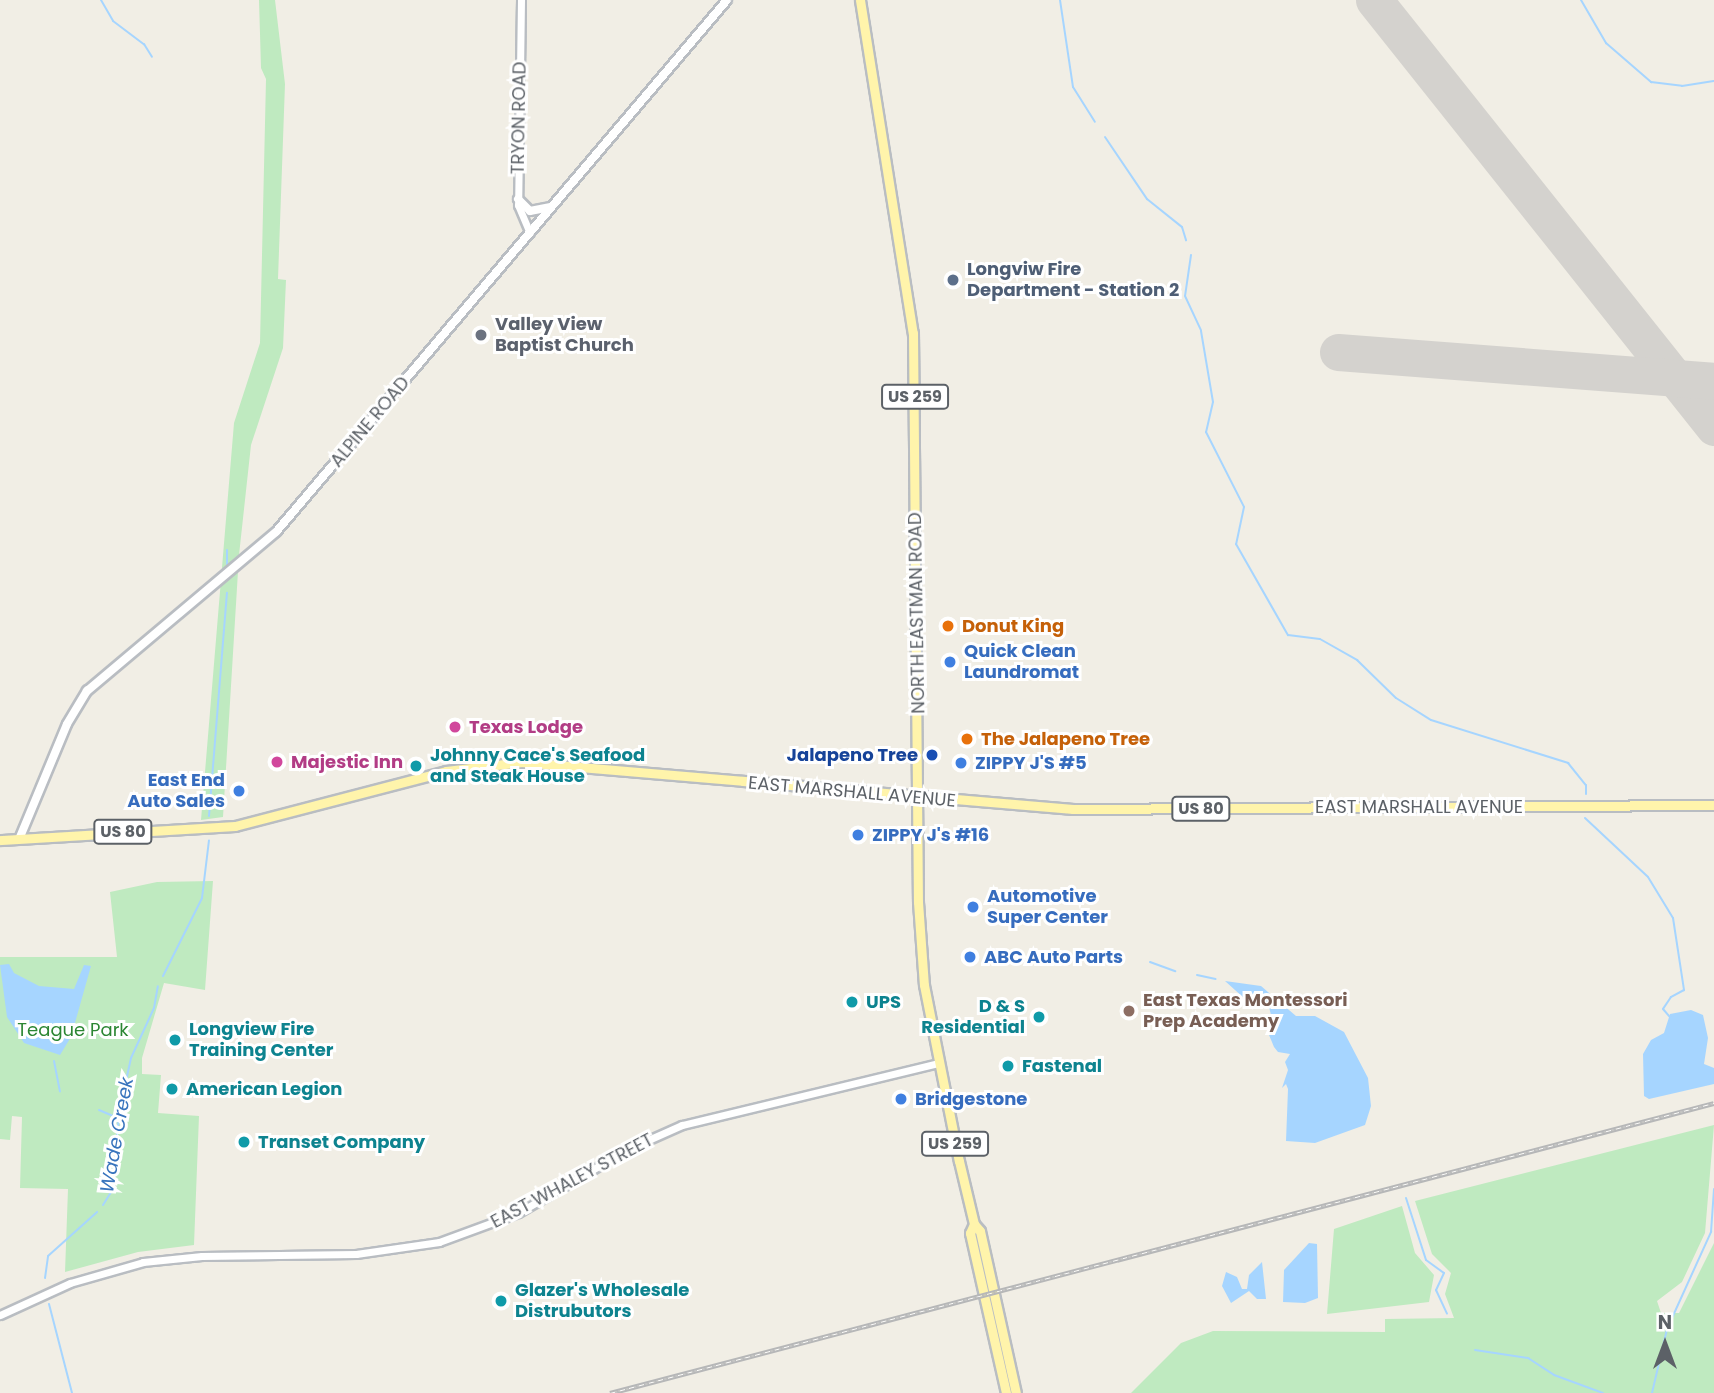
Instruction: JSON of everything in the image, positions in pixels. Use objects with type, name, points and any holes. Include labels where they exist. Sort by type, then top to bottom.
[{"type":"main road","name":"ALPINE ROAD","points":[[20,837],[67,724],[87,691],[269,540],[727,0]]},
{"type":"main road","name":"NORTH EASTMAN ROAD","points":[[860,0],[913,332],[920,945],[938,1063],[974,1224],[970,1233],[989,1294]]},
{"type":"main road","points":[[518,199],[530,211],[554,205]]},
{"type":"main road","name":"EAST MARSHALL AVENUE","points":[[0,840],[235,826],[446,771],[513,762],[919,798],[1139,810],[1714,805]]},
{"type":"main road","name":"US 259","points":[[989,1294],[1006,1393]]},
{"type":"main road","name":"US 259","points":[[989,1294],[1016,1393]]},
{"type":"street","name":"TRYON ROAD","points":[[521,0],[518,199],[519,215],[530,233]]},
{"type":"street","name":"EAST WHALEY STREET","points":[[0,1315],[60,1287],[143,1262],[202,1256],[356,1254],[439,1242],[518,1213],[628,1149],[682,1125],[938,1063]]},
{"type":"green space","points":[[259,0],[275,0],[285,84],[278,279],[286,280],[283,348],[251,445],[239,555],[223,817],[201,820],[234,423],[260,343],[266,79],[261,68]]},
{"type":"green space","name":"Teague Park","points":[[213,881],[205,990],[164,983],[142,1058],[142,1074],[161,1075],[158,1113],[199,1116],[194,1245],[138,1252],[65,1272],[68,1189],[20,1188],[22,1117],[12,1116],[10,1140],[0,1139],[0,957],[117,957],[110,892],[157,882]]},
{"type":"green space","points":[[1714,1125],[1705,1233],[1682,1282],[1657,1301],[1661,1313],[1679,1313],[1714,1243],[1714,1393],[1131,1393],[1181,1343],[1213,1331],[1385,1332],[1385,1319],[1454,1318],[1445,1294],[1451,1273],[1432,1254],[1415,1201]]},
{"type":"green space","points":[[1402,1206],[1415,1253],[1434,1275],[1429,1302],[1327,1314],[1334,1229]]},
{"type":"water","points":[[9,964],[14,973],[39,986],[74,989],[84,965],[91,966],[71,1037],[60,1055],[24,1043],[7,1017],[0,965]]},
{"type":"water","points":[[1225,981],[1261,986],[1296,1016],[1315,1016],[1344,1032],[1368,1078],[1371,1106],[1365,1125],[1315,1143],[1286,1141],[1288,1089],[1286,1084],[1282,1088],[1288,1070],[1285,1062],[1290,1054],[1278,1052],[1274,1047],[1262,1018],[1267,1016],[1275,1031],[1269,1007],[1259,998],[1255,1008]]},
{"type":"water","points":[[1691,1010],[1703,1015],[1708,1038],[1704,1064],[1714,1068],[1714,1084],[1649,1099],[1644,1096],[1643,1054],[1651,1040],[1664,1033],[1670,1014]]},
{"type":"water","points":[[1309,1243],[1317,1244],[1318,1298],[1305,1303],[1283,1302],[1284,1270]]},
{"type":"water","points":[[1262,1262],[1266,1299],[1257,1299],[1249,1291],[1231,1303],[1222,1286],[1226,1272],[1237,1277],[1242,1289],[1247,1289],[1249,1275]]},
{"type":"waterway","points":[[101,0],[113,21],[144,44],[152,57]]},
{"type":"waterway","points":[[1060,0],[1073,87],[1095,122]]},
{"type":"waterway","points":[[1581,0],[1606,43],[1651,82],[1682,86],[1714,81]]},
{"type":"waterway","points":[[1105,137],[1147,199],[1182,227],[1186,240]]},
{"type":"waterway","points":[[1191,255],[1185,296],[1201,331],[1213,402],[1206,432],[1244,507],[1236,544],[1288,635],[1320,639],[1357,660],[1396,698],[1431,720],[1568,763],[1586,785],[1586,794]]},
{"type":"waterway","name":"Wade Creek","points":[[227,550],[227,567]]},
{"type":"waterway","name":"Wade Creek","points":[[209,816],[227,593]]},
{"type":"waterway","points":[[1585,818],[1648,877],[1673,918],[1684,990],[1671,997],[1663,1009],[1670,1017]]},
{"type":"waterway","name":"Wade Creek","points":[[163,976],[202,898],[209,840]]},
{"type":"waterway","points":[[1150,962],[1175,971]]},
{"type":"waterway","points":[[1197,975],[1216,979]]},
{"type":"waterway","name":"Wade Creek","points":[[103,1205],[111,1192],[120,1108],[131,1058],[154,1008],[158,986]]},
{"type":"waterway","points":[[54,1061],[60,1091]]},
{"type":"waterway","points":[[99,1110],[118,1118]]},
{"type":"waterway","points":[[1652,1393],[1667,1329],[1711,1232],[1714,1189]]},
{"type":"waterway","points":[[1406,1198],[1426,1260],[1444,1273],[1436,1290],[1447,1314]]},
{"type":"waterway","name":"Wade Creek","points":[[45,1278],[48,1256],[97,1212]]},
{"type":"waterway","name":"Wade Creek","points":[[49,1304],[72,1393]]},
{"type":"waterway","points":[[1475,1350],[1528,1358],[1554,1375],[1603,1393]]},
{"type":"runway","points":[[1374,0],[1714,427]]},
{"type":"runway","points":[[1338,352],[1714,381]]},
{"type":"railway","points":[[610,1393],[1714,1103]]},
{"type":"place","name":"Longviw Fire Department - Station 2","points":[[953,280]]},
{"type":"place","name":"Valley View Baptist Church","points":[[481,335]]},
{"type":"place","name":"Donut King","points":[[948,626]]},
{"type":"place","name":"Quick Clean Laundromat","points":[[950,662]]},
{"type":"place","name":"Texas Lodge","points":[[455,727]]},
{"type":"place","name":"The Jalapeno Tree","points":[[967,739]]},
{"type":"place","name":"Jalapeno Tree","points":[[932,755]]},
{"type":"place","name":"Majestic Inn","points":[[277,762]]},
{"type":"place","name":"ZIPPY J'S #5","points":[[961,763]]},
{"type":"place","name":"Johnny Cace's Seafood and Steak House","points":[[416,766]]},
{"type":"place","name":"East End Auto Sales","points":[[239,791]]},
{"type":"place","name":"ZIPPY J's #16","points":[[858,835]]},
{"type":"place","name":"Automotive Super Center","points":[[973,907]]},
{"type":"place","name":"ABC Auto Parts","points":[[970,957]]},
{"type":"place","name":"UPS","points":[[852,1002]]},
{"type":"place","name":"East Texas Montessori Prep Academy","points":[[1129,1011]]},
{"type":"place","name":"D & S Residential","points":[[1039,1017]]},
{"type":"place","name":"Longview Fire Training Center","points":[[175,1040]]},
{"type":"place","name":"Fastenal","points":[[1008,1066]]},
{"type":"place","name":"American Legion","points":[[172,1089]]},
{"type":"place","name":"Bridgestone","points":[[901,1099]]},
{"type":"place","name":"Transet Company","points":[[244,1142]]},
{"type":"place","name":"Glazer's Wholesale Distrubutors","points":[[501,1301]]}]
